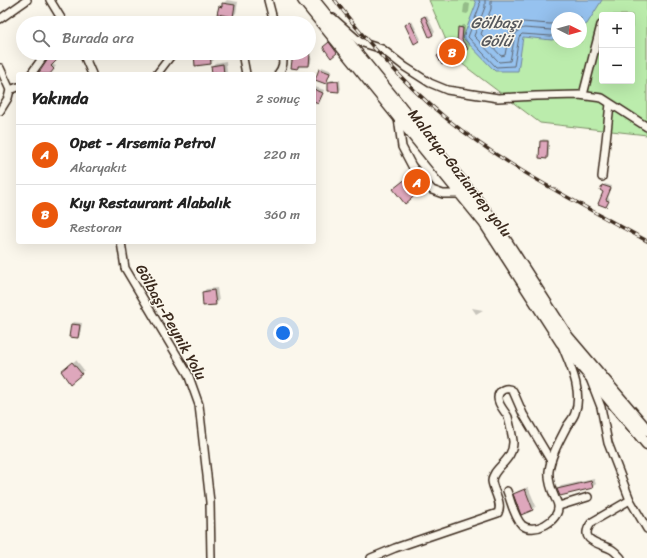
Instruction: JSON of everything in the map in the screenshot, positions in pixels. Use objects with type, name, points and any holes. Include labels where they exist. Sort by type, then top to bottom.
[{"type":"highway","name":"Malatya-Gaziantep yolu","points":[[303,0],[316,16]]},
{"type":"highway","name":"Malatya-Gaziantep yolu","points":[[316,2],[492,219],[568,337],[647,430]]},
{"type":"highway","name":"Malatya-Gaziantep yolu","points":[[316,16],[485,224],[561,342],[647,444]]},
{"type":"street","points":[[0,19],[27,0]]},
{"type":"street","points":[[50,0],[60,16]]},
{"type":"street","points":[[268,0],[272,16]]},
{"type":"street","points":[[316,2],[360,42],[382,49],[405,67],[430,83],[447,90],[498,98],[536,96],[584,96],[602,98],[647,127]]},
{"type":"street","points":[[584,96],[599,33]]},
{"type":"street","points":[[32,72],[41,60]]},
{"type":"street","points":[[86,60],[91,72]]},
{"type":"street","points":[[159,72],[168,60]]},
{"type":"street","points":[[243,60],[246,72]]},
{"type":"street","points":[[280,72],[284,60]]},
{"type":"street","points":[[0,68],[10,90],[8,98],[0,111]]},
{"type":"street","points":[[10,90],[16,88]]},
{"type":"street","points":[[602,177],[610,104]]},
{"type":"street","points":[[398,118],[402,146],[412,166],[432,190],[442,194],[460,194]]},
{"type":"street","name":"Gölbaşı-Peynik Yolu","points":[[121,244],[125,268],[188,374],[199,405],[210,502],[211,558]]},
{"type":"street","points":[[507,491],[517,517],[523,525],[531,528],[540,527],[549,523],[556,516],[559,506],[550,488],[549,472],[551,460],[575,413],[577,401],[575,380],[561,342]]},
{"type":"street","points":[[589,375],[601,407],[608,443],[630,500],[647,529]]},
{"type":"street","points":[[371,558],[395,548],[498,514],[500,510],[499,504],[492,480],[494,472],[501,467],[510,454],[513,443],[508,417],[499,404],[498,399],[500,392],[504,389],[510,389],[513,391],[523,414],[551,460]]},
{"type":"street","points":[[559,506],[588,497]]},
{"type":"street","points":[[621,558],[612,550],[591,541],[587,528],[592,522],[630,500]]},
{"type":"green space","points":[[429,0],[647,0],[647,135],[540,123],[453,57]]},
{"type":"water","name":"Gölbaşı Gölü","points":[[474,0],[602,0],[587,24],[587,12],[551,12],[551,40],[523,37],[518,71],[495,71],[463,38],[476,4]]},
{"type":"building","points":[[222,3],[235,5],[233,16],[217,14],[219,6],[222,7]]},
{"type":"building","points":[[425,16],[433,35],[429,37],[421,18]]},
{"type":"building","points":[[410,22],[419,41],[414,44],[405,25]]},
{"type":"building","points":[[458,27],[463,28],[462,40],[468,49],[442,65],[437,56],[457,43]]},
{"type":"building","points":[[329,42],[337,53],[331,58],[323,47]]},
{"type":"building","points":[[47,60],[57,60],[51,66],[54,69],[52,72],[39,72]]},
{"type":"building","points":[[195,60],[211,60],[211,64],[195,66]]},
{"type":"building","points":[[292,60],[310,60],[309,66],[298,66],[298,69],[291,68]]},
{"type":"building","points":[[223,64],[224,72],[212,72],[211,66]]},
{"type":"building","points":[[319,69],[330,73],[326,84],[316,80]]},
{"type":"building","points":[[338,81],[339,92],[328,91],[328,82]]},
{"type":"building","points":[[316,90],[323,93],[318,104],[316,103]]},
{"type":"building","points":[[540,141],[548,141],[547,159],[539,158]]},
{"type":"building","points":[[412,174],[424,188],[405,204],[393,189]]},
{"type":"building","points":[[602,185],[611,188],[606,200],[609,201],[606,207],[598,204],[603,192],[600,190]]},
{"type":"building","points":[[214,290],[216,305],[203,306],[202,292]]},
{"type":"building","points":[[71,324],[80,325],[78,338],[69,337]]},
{"type":"building","points":[[72,362],[82,374],[70,384],[61,371]]},
{"type":"building","points":[[591,481],[593,488],[560,496],[557,489]]},
{"type":"building","points":[[525,489],[533,510],[521,515],[513,494]]},
{"type":"railway","points":[[335,0],[360,32],[409,85],[447,119],[470,137],[544,184],[647,241]]},
{"type":"place","name":"Kıyı Restaurant Alabalık","points":[[452,52]]},
{"type":"place","name":"Opet - Arsemia Petrol","points":[[417,182]]}]
